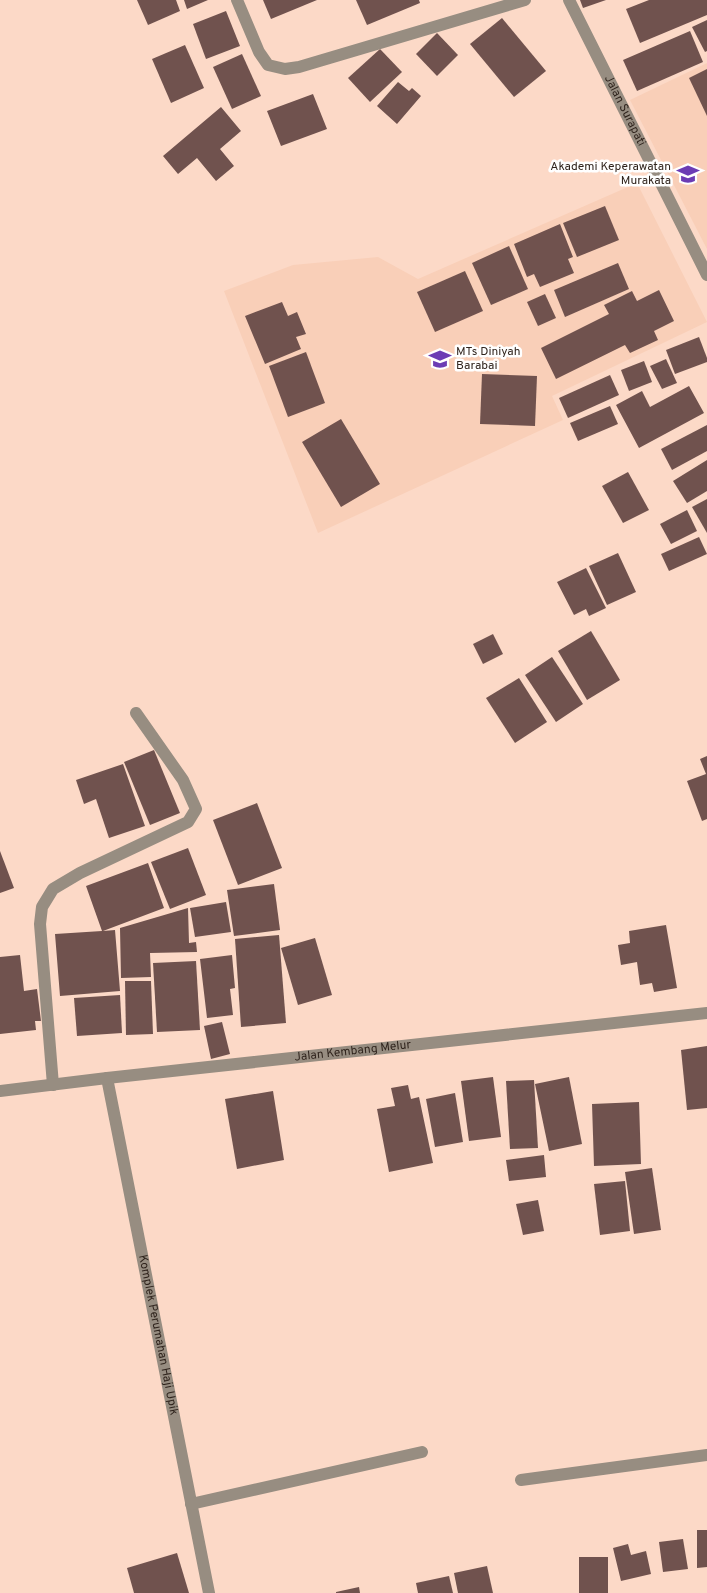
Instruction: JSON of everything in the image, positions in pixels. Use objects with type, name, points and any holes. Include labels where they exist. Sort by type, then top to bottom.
[{"type":"street","points":[[237,0],[259,52],[268,65],[285,69],[299,67],[525,0]]},
{"type":"street","name":"Jalan Surapati","points":[[569,0],[707,276]]},
{"type":"street","points":[[53,1085],[40,924],[42,907],[52,889],[80,873],[188,822],[196,809],[183,780],[136,713]]},
{"type":"street","name":"Jalan Kembang Melur","points":[[0,1091],[707,1013]]},
{"type":"street","name":"Komplek Perumahan Haji Upik","points":[[107,1078],[208,1593]]},
{"type":"street","points":[[191,1504],[422,1452]]},
{"type":"street","points":[[521,1480],[707,1455]]},
{"type":"shaded area","name":"Akademi Keperawatan Murakata","points":[[707,63],[707,249],[630,100]]},
{"type":"shaded area","name":"MTs Diniyah Barabai","points":[[637,183],[707,322],[552,396],[563,420],[318,533],[224,291],[293,265],[378,257],[418,279]]},
{"type":"building","points":[[137,0],[176,0],[180,11],[148,25]]},
{"type":"building","points":[[184,0],[208,0],[187,9]]},
{"type":"building","points":[[263,0],[317,0],[271,19]]},
{"type":"building","points":[[356,0],[419,0],[420,3],[367,25]]},
{"type":"building","points":[[580,0],[606,0],[583,8]]},
{"type":"building","points":[[649,0],[707,0],[707,15],[640,43],[626,9]]},
{"type":"building","points":[[226,11],[240,46],[206,59],[193,24]]},
{"type":"building","points":[[502,18],[546,71],[514,97],[470,44]]},
{"type":"building","points":[[707,20],[707,51],[705,52],[692,27]]},
{"type":"building","points":[[690,31],[703,62],[637,91],[623,60]]},
{"type":"building","points":[[437,33],[458,55],[437,76],[416,54]]},
{"type":"building","points":[[185,45],[204,88],[171,103],[152,59]]},
{"type":"building","points":[[380,49],[402,72],[370,102],[348,78]]},
{"type":"building","points":[[242,54],[261,96],[232,109],[213,67]]},
{"type":"building","points":[[707,69],[707,116],[689,78]]},
{"type":"building","points":[[398,82],[409,91],[412,88],[421,96],[397,124],[377,106]]},
{"type":"building","points":[[313,94],[327,129],[281,146],[267,111]]},
{"type":"building","points":[[221,107],[241,131],[220,149],[234,166],[216,181],[197,158],[178,174],[163,156]]},
{"type":"building","points":[[605,206],[619,240],[577,257],[563,223]]},
{"type":"building","points":[[560,224],[573,257],[568,259],[574,273],[540,287],[534,274],[527,277],[514,244]]},
{"type":"building","points":[[509,246],[528,289],[491,305],[472,263]]},
{"type":"building","points":[[618,263],[629,289],[565,317],[554,290]]},
{"type":"building","points":[[465,271],[483,311],[435,332],[417,292]]},
{"type":"building","points":[[659,290],[674,321],[654,331],[658,340],[630,353],[625,345],[556,379],[541,348],[609,314],[604,305],[632,291],[637,301]]},
{"type":"building","points":[[545,294],[556,318],[538,326],[527,302]]},
{"type":"building","points":[[282,302],[288,316],[297,312],[306,334],[296,337],[301,349],[265,364],[245,316]]},
{"type":"building","points":[[699,337],[707,362],[675,374],[666,350]]},
{"type":"building","points":[[306,352],[325,403],[288,417],[269,366]]},
{"type":"building","points":[[666,359],[677,383],[662,389],[650,366]]},
{"type":"building","points":[[644,361],[652,382],[629,391],[621,370]]},
{"type":"building","points":[[482,374],[537,376],[535,426],[480,424]]},
{"type":"building","points":[[610,375],[619,395],[568,418],[559,398]]},
{"type":"building","points":[[689,386],[704,413],[639,448],[616,405],[642,391],[650,407]]},
{"type":"building","points":[[610,406],[618,424],[578,441],[570,423]]},
{"type":"building","points":[[341,419],[380,484],[341,507],[302,442]]},
{"type":"building","points":[[707,425],[707,451],[672,470],[661,449]]},
{"type":"building","points":[[707,460],[707,491],[687,503],[673,481]]},
{"type":"building","points":[[628,472],[649,510],[623,523],[602,486]]},
{"type":"building","points":[[707,499],[707,533],[692,507]]},
{"type":"building","points":[[687,510],[697,531],[671,544],[660,524]]},
{"type":"building","points":[[699,537],[707,554],[669,571],[661,554]]},
{"type":"building","points":[[618,553],[636,592],[607,605],[589,566]]},
{"type":"building","points":[[586,568],[606,608],[589,616],[586,609],[574,615],[557,582]]},
{"type":"building","points":[[591,631],[620,680],[587,700],[558,651]]},
{"type":"building","points":[[493,634],[503,654],[483,664],[473,644]]},
{"type":"building","points":[[552,657],[583,704],[556,722],[525,675]]},
{"type":"building","points":[[519,678],[547,722],[515,743],[486,698]]},
{"type":"building","points":[[154,750],[180,813],[150,825],[124,762]]},
{"type":"building","points":[[707,756],[707,819],[702,821],[687,781],[706,774],[700,759]]},
{"type":"building","points":[[123,764],[145,826],[109,838],[96,799],[84,804],[76,780]]},
{"type":"building","points":[[257,803],[282,868],[238,885],[213,820]]},
{"type":"building","points":[[188,848],[206,895],[170,909],[151,862]]},
{"type":"building","points":[[0,851],[14,888],[0,893]]},
{"type":"building","points":[[148,863],[164,908],[103,931],[115,930],[120,991],[60,996],[55,934],[102,931],[86,886]]},
{"type":"building","points":[[274,884],[280,930],[234,936],[227,890]]},
{"type":"building","points":[[226,902],[231,932],[195,937],[190,908]]},
{"type":"building","points":[[188,908],[189,943],[196,942],[197,952],[150,953],[151,977],[121,978],[120,928]]},
{"type":"building","points":[[666,925],[677,988],[654,992],[652,983],[640,985],[637,962],[621,965],[618,945],[630,943],[629,931]]},
{"type":"building","points":[[279,935],[286,1023],[241,1027],[235,939]]},
{"type":"building","points":[[315,938],[332,995],[298,1005],[281,948]]},
{"type":"building","points":[[20,955],[24,991],[37,989],[41,1021],[35,1021],[36,1030],[0,1034],[0,957]]},
{"type":"building","points":[[232,955],[235,988],[230,989],[233,1015],[207,1018],[200,959]]},
{"type":"building","points":[[196,961],[200,1030],[157,1032],[153,963]]},
{"type":"building","points":[[125,981],[151,981],[153,1034],[126,1035]]},
{"type":"building","points":[[120,995],[122,1033],[77,1036],[74,998]]},
{"type":"building","points":[[222,1022],[230,1054],[211,1059],[204,1026]]},
{"type":"building","points":[[707,1046],[707,1108],[687,1110],[681,1050]]},
{"type":"building","points":[[493,1077],[501,1137],[469,1141],[461,1081]]},
{"type":"building","points":[[569,1077],[582,1144],[549,1151],[535,1084]]},
{"type":"building","points":[[534,1080],[538,1148],[510,1149],[506,1081]]},
{"type":"building","points":[[408,1085],[411,1099],[419,1097],[433,1163],[389,1172],[377,1109],[395,1106],[391,1088]]},
{"type":"building","points":[[273,1091],[284,1160],[237,1169],[225,1099]]},
{"type":"building","points":[[455,1093],[463,1142],[435,1147],[426,1099]]},
{"type":"building","points":[[639,1102],[641,1164],[594,1166],[592,1104]]},
{"type":"building","points":[[544,1155],[546,1177],[509,1181],[506,1160]]},
{"type":"building","points":[[652,1168],[661,1230],[634,1234],[625,1172]]},
{"type":"building","points":[[625,1181],[630,1231],[600,1235],[594,1184]]},
{"type":"building","points":[[538,1200],[544,1231],[523,1235],[516,1204]]},
{"type":"building","points":[[697,1530],[707,1530],[707,1567],[697,1568]]},
{"type":"building","points":[[683,1539],[688,1569],[663,1572],[659,1542]]},
{"type":"building","points":[[628,1544],[631,1555],[646,1551],[651,1574],[621,1581],[613,1548]]},
{"type":"building","points":[[177,1553],[189,1593],[134,1593],[127,1568]]},
{"type":"building","points":[[579,1557],[608,1557],[608,1593],[579,1593]]},
{"type":"building","points":[[487,1566],[493,1593],[458,1593],[454,1573]]},
{"type":"building","points":[[449,1576],[453,1593],[418,1593],[416,1583]]},
{"type":"building","points":[[359,1587],[360,1593],[336,1593],[336,1592]]},
{"type":"place","name":"Akademi Keperawatan Murakata","points":[[688,174]]},
{"type":"place","name":"MTs Diniyah Barabai","points":[[440,359]]}]
